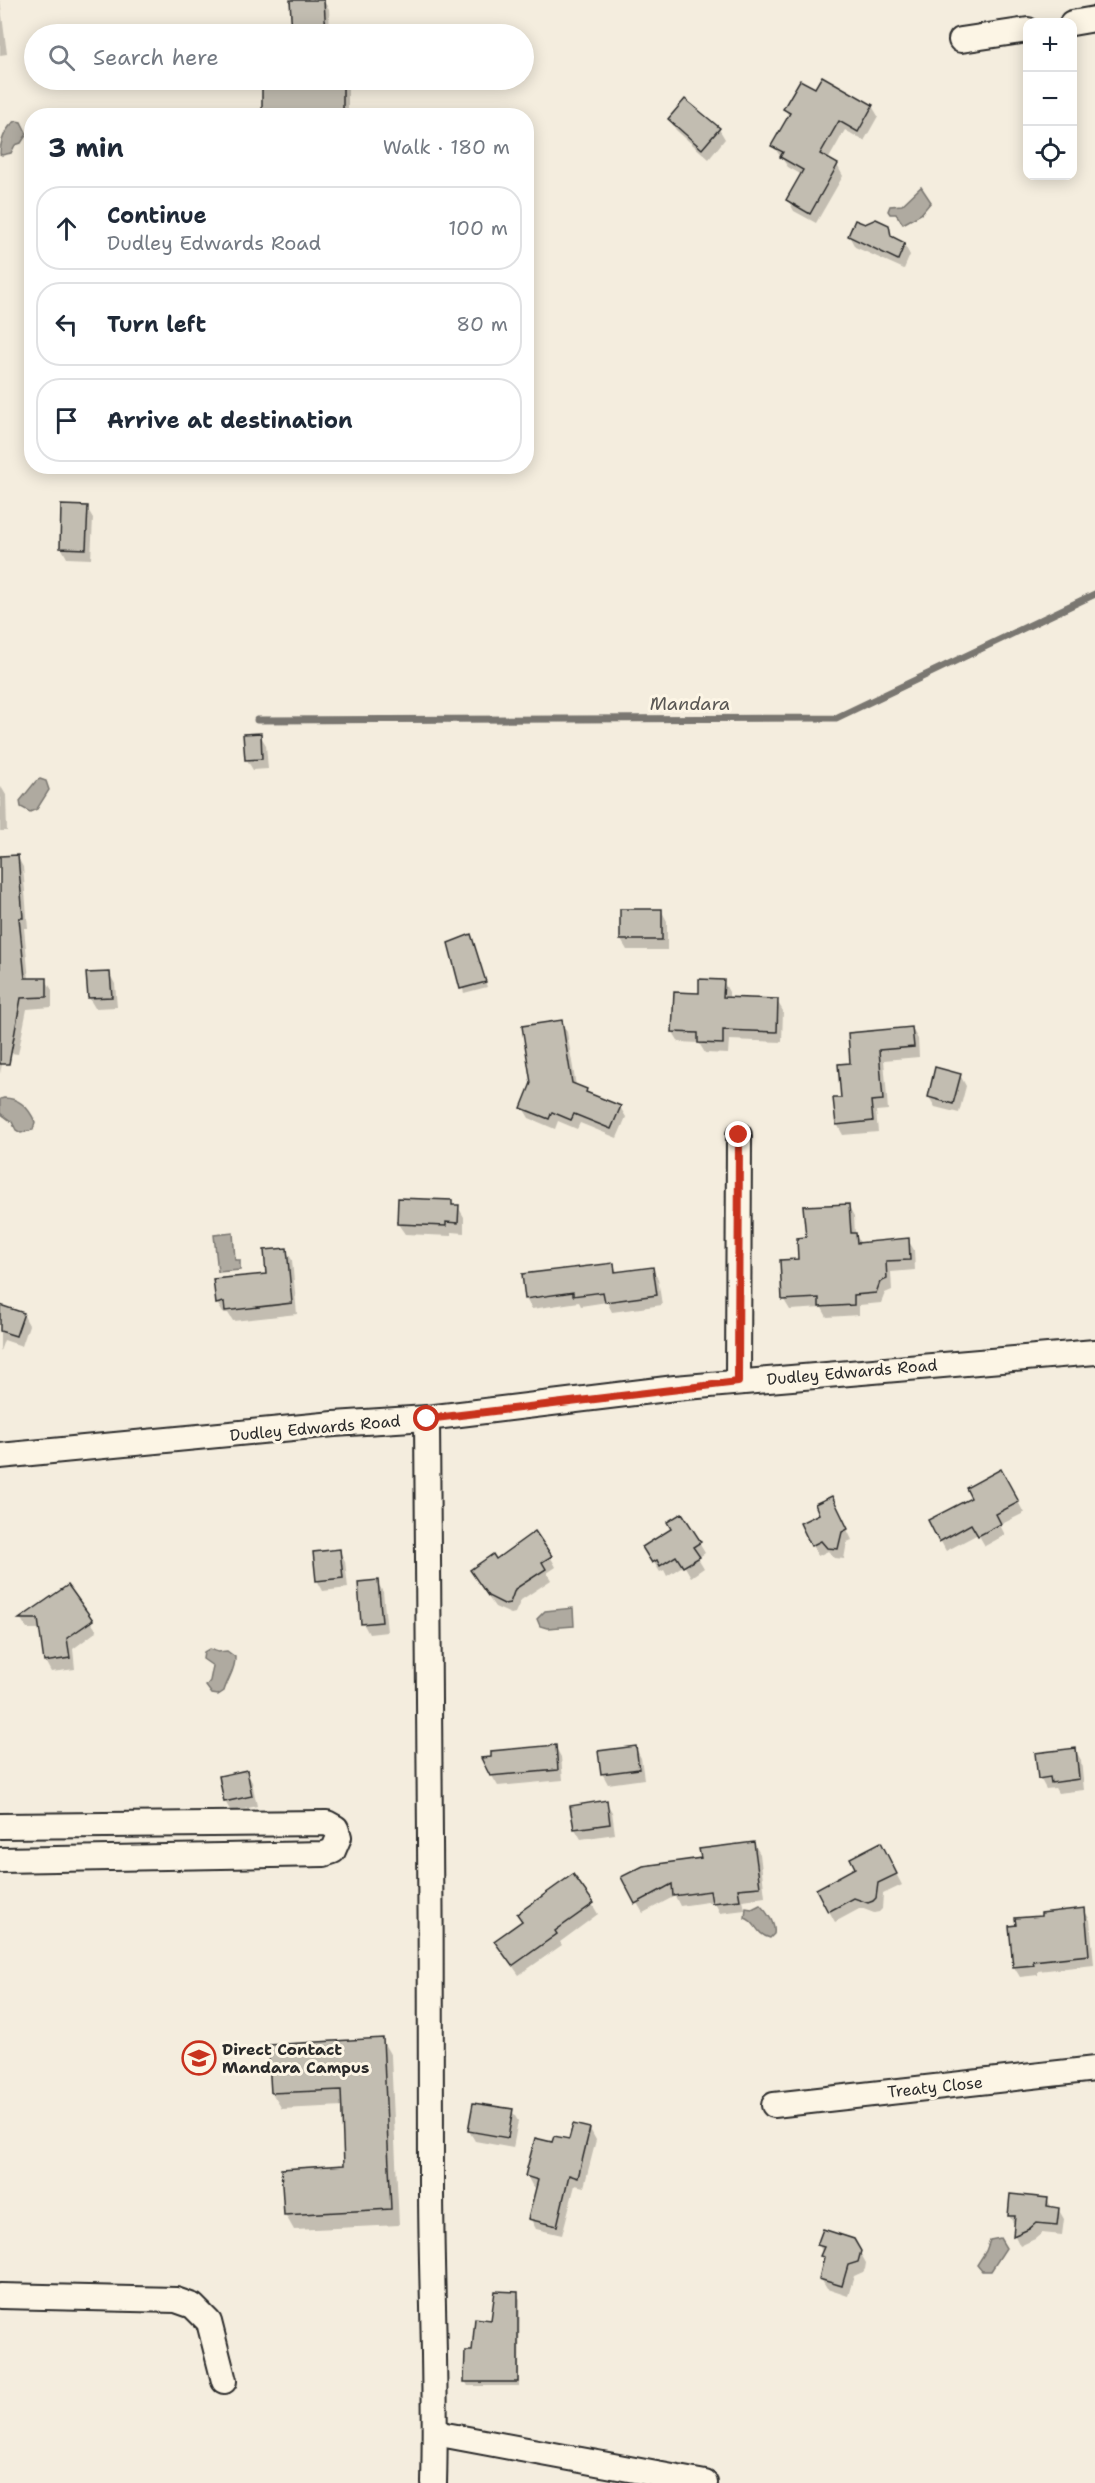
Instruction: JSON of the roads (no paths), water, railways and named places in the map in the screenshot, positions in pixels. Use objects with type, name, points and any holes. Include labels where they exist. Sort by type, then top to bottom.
[{"type":"street","points":[[1077,22],[1095,19]]},
{"type":"street","points":[[961,40],[1023,31]]},
{"type":"street","points":[[738,1382],[739,1135]]},
{"type":"street","name":"Dudley Edwards Road","points":[[0,1456],[334,1424],[427,1419],[738,1382],[1095,1352]]},
{"type":"street","points":[[427,1419],[431,1752],[431,2235],[434,2483]]},
{"type":"street","points":[[0,1826],[327,1823],[336,1828],[339,1838],[333,1851],[324,1854],[0,1860]]},
{"type":"street","name":"Treaty Close","points":[[774,2105],[1095,2069]]},
{"type":"street","points":[[0,2296],[176,2300],[193,2306],[209,2322],[224,2381]]},
{"type":"street","points":[[435,2433],[705,2483]]},
{"type":"waterway","name":"Mandara","points":[[257,720],[836,718],[1095,594]]},
{"type":"place","name":"Direct Contact Mandara Campus","points":[[199,2058]]}]
